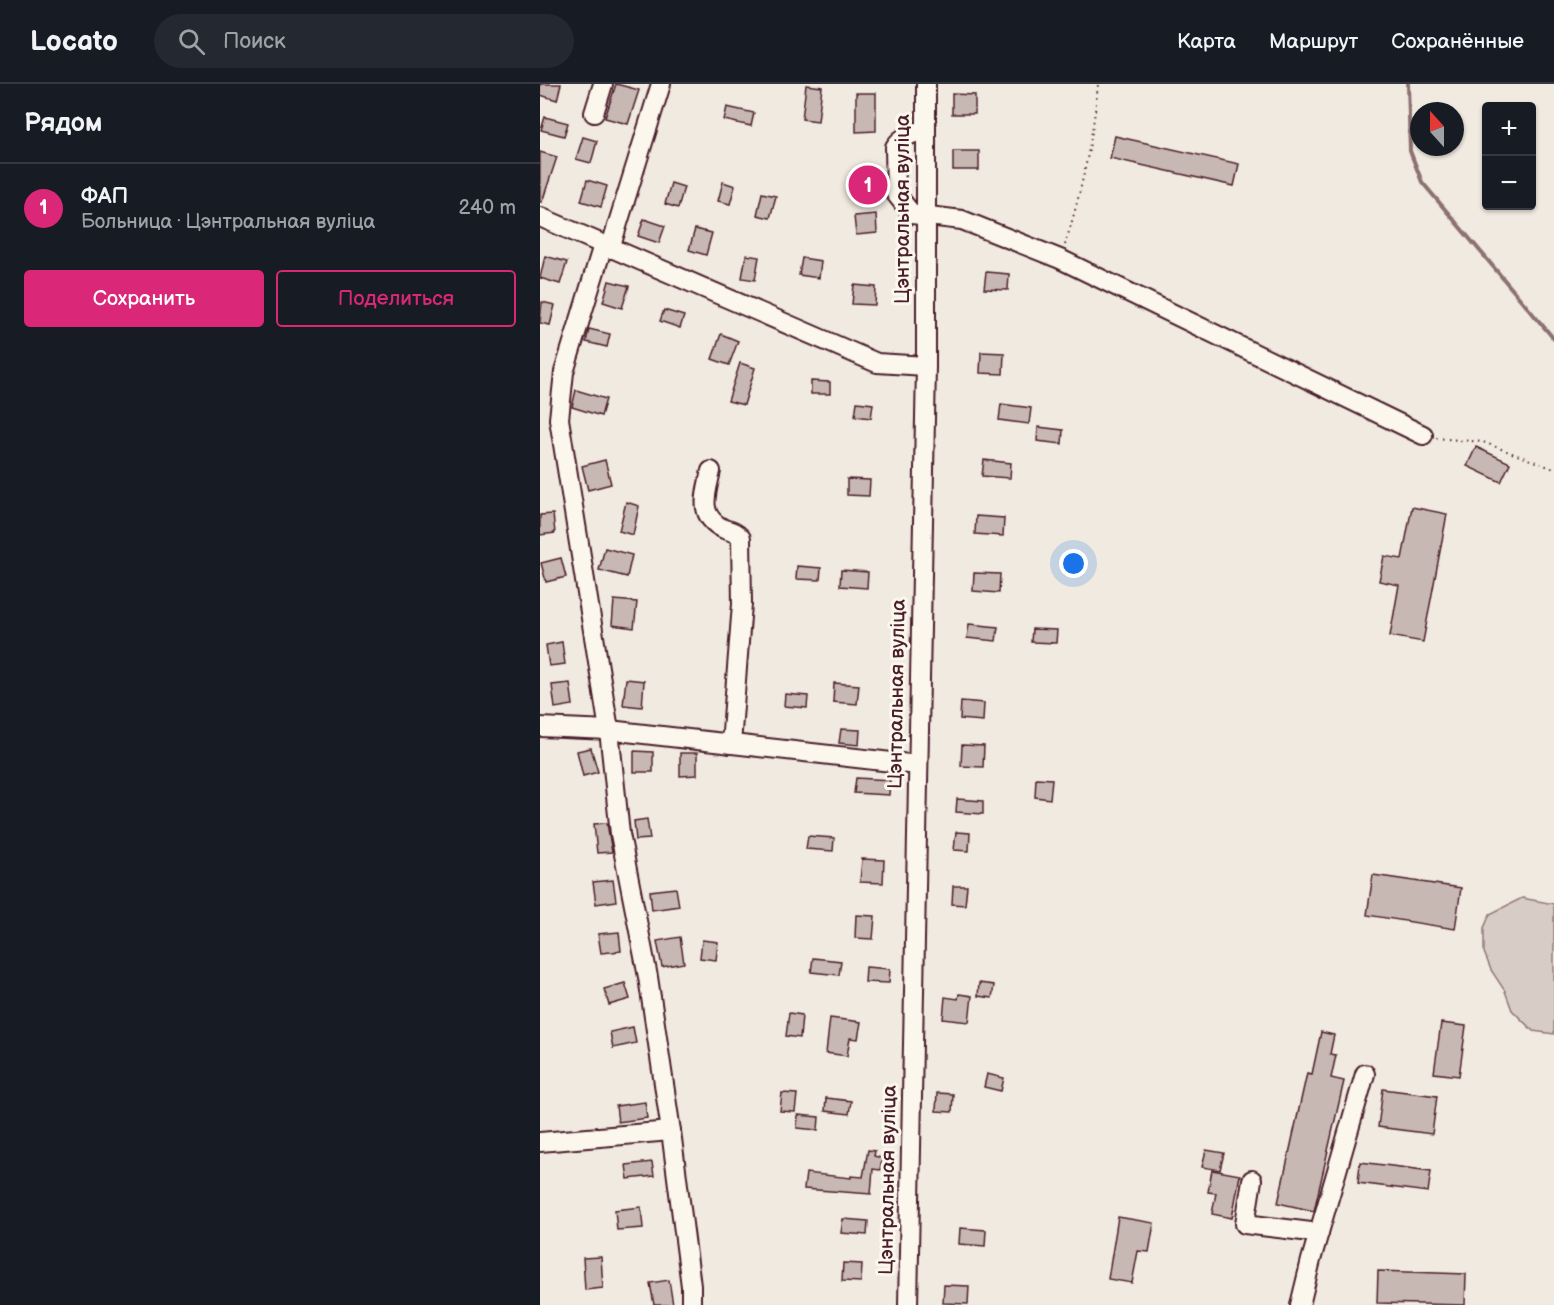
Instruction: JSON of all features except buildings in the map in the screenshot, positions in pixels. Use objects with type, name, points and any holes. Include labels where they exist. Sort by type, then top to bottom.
[{"type":"street","points":[[594,113],[603,84]]},
{"type":"street","points":[[661,84],[564,372],[559,419],[609,730],[620,834],[648,977],[671,1131],[691,1286],[691,1305]]},
{"type":"street","name":"Цэнтральная вуліца","points":[[908,1305],[926,366],[926,84]]},
{"type":"street","points":[[926,130],[898,141],[895,147],[896,194],[912,214],[962,220],[1060,259],[1423,435]]},
{"type":"street","points":[[540,217],[877,363],[926,366]]},
{"type":"street","points":[[711,471],[705,501],[706,513],[715,524],[738,533],[741,537],[742,604],[731,744]]},
{"type":"street","points":[[540,727],[609,730],[918,765]]},
{"type":"street","points":[[1300,1305],[1365,1074]]},
{"type":"street","points":[[540,1142],[671,1131]]},
{"type":"street","points":[[1252,1180],[1245,1224],[1319,1233]]},
{"type":"path","points":[[1060,259],[1075,211],[1095,119],[1098,84]]},
{"type":"path","points":[[1423,435],[1483,442],[1554,469]]},
{"type":"shaded area","points":[[1522,898],[1554,904],[1554,1034],[1533,1031],[1512,1010],[1505,991],[1491,970],[1484,952],[1484,928],[1490,914]]},
{"type":"waterway","points":[[1408,84],[1410,151],[1422,182],[1554,339]]},
{"type":"place","name":"ФАП","points":[[868,185]]}]
